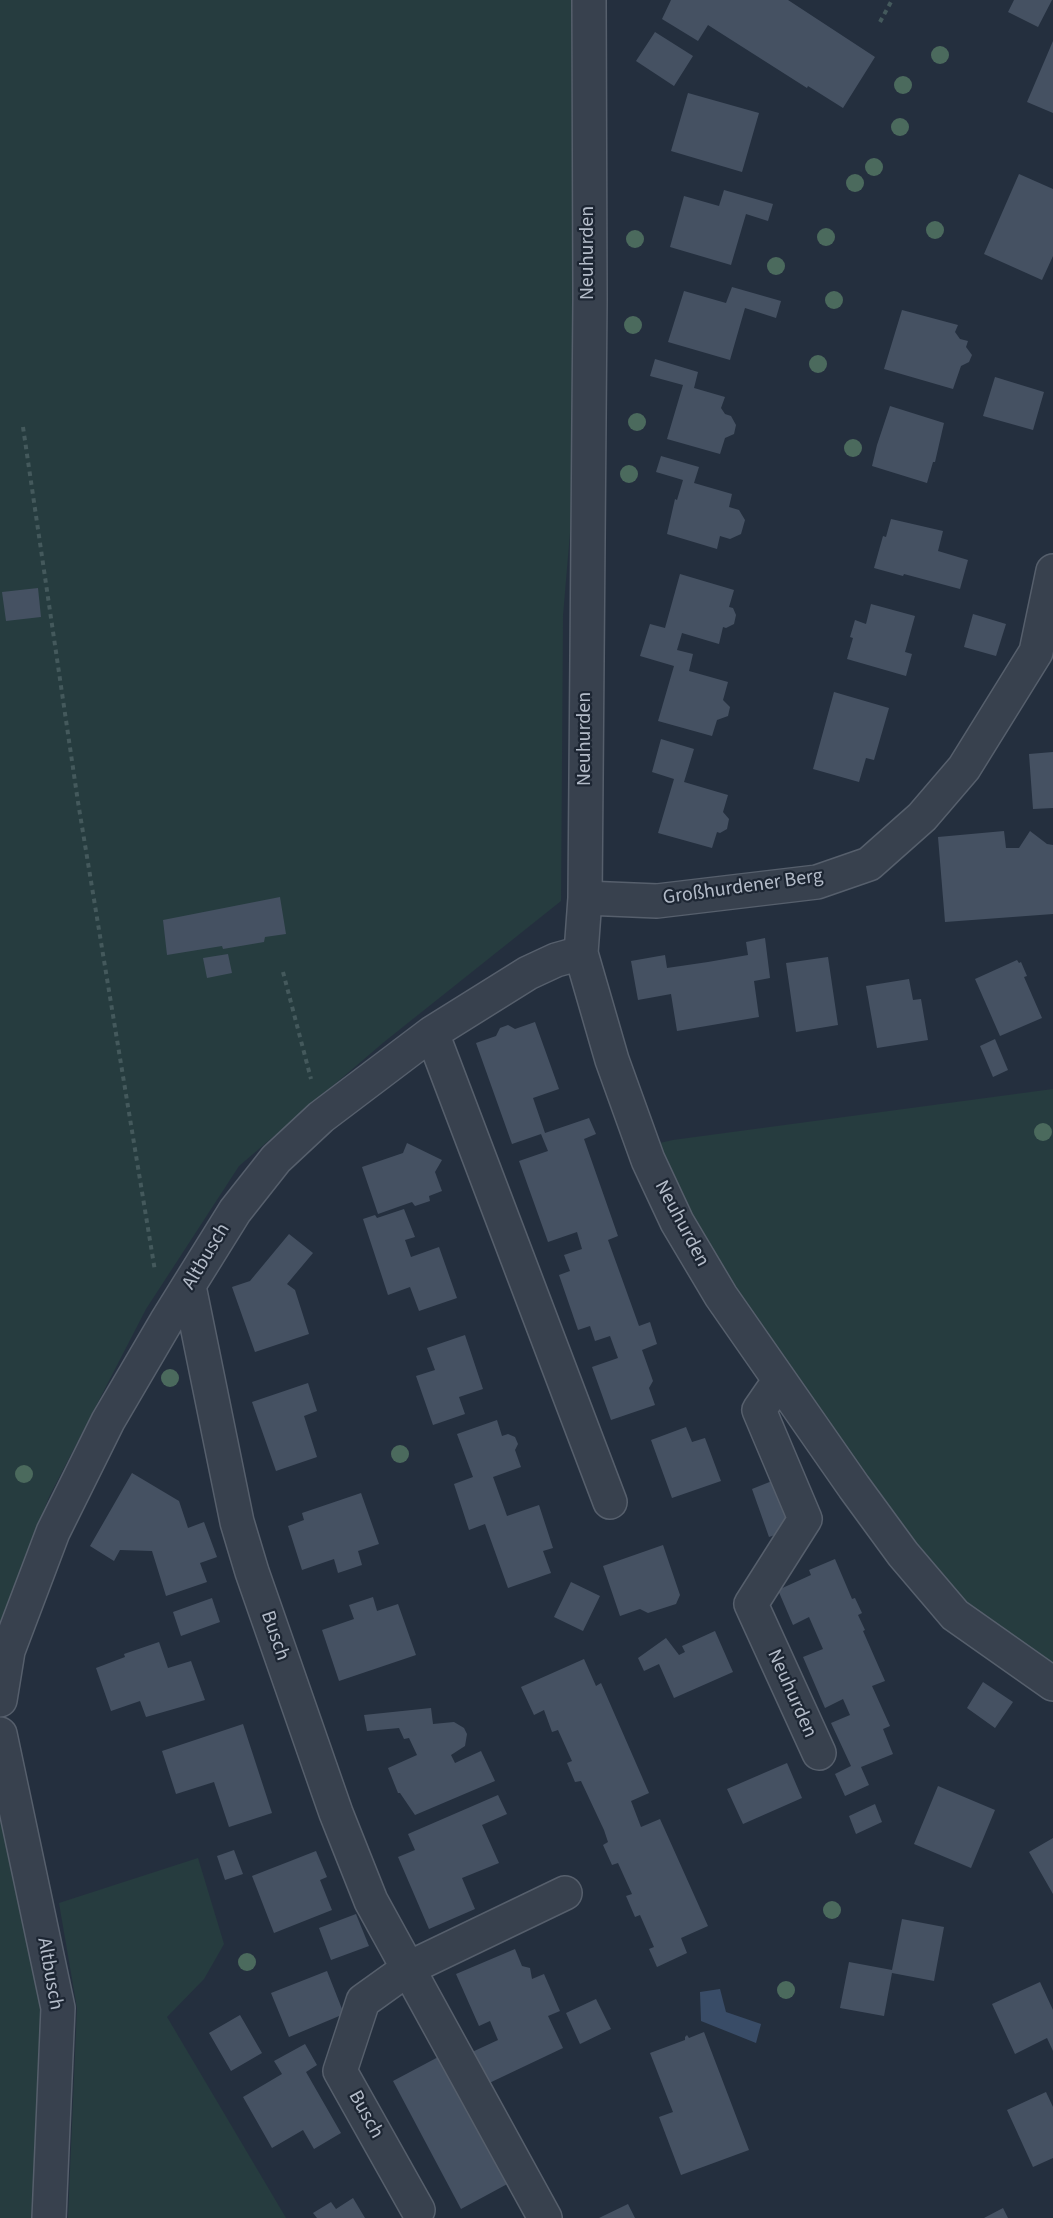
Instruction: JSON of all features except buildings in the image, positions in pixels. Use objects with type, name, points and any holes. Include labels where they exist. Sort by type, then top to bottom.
[{"type":"street","name":"Neuhurden","points":[[589,0],[590,299],[585,898],[581,953],[612,1060],[648,1160],[677,1222],[721,1296],[903,1554],[955,1615],[1053,1684]]},
{"type":"street","name":"Großhurdener Berg","points":[[585,898],[657,900],[817,882],[869,864],[922,817],[964,768],[1036,651],[1053,571]]},
{"type":"street","name":"Altbusch","points":[[0,1700],[8,1651],[52,1532],[108,1421],[166,1322],[242,1202],[276,1158],[321,1117],[432,1033],[528,973],[556,960],[581,953]]},
{"type":"street","points":[[432,1033],[610,1502]]},
{"type":"street","name":"Busch","points":[[189,1287],[237,1522],[252,1572],[336,1813],[371,1901],[545,2218]]},
{"type":"street","name":"Neuhurden","points":[[779,1381],[759,1410],[806,1519],[751,1604],[819,1753]]},
{"type":"street","name":"Altbusch","points":[[0,1734],[58,2008],[48,2218]]},
{"type":"street","name":"Busch","points":[[418,2210],[340,2071],[363,2001],[409,1968],[565,1893]]},
{"type":"path","points":[[880,22],[892,0]]},
{"type":"path","points":[[23,427],[103,961],[152,1256],[166,1322]]},
{"type":"path","points":[[283,972],[321,1117]]},
{"type":"green space","points":[[0,0],[589,0],[590,299],[563,615],[561,901],[384,1042],[239,1166],[146,1309],[49,1497],[0,1624]]},
{"type":"green space","points":[[1053,1089],[1053,1684],[903,1554],[642,1147],[673,1140]]},
{"type":"green space","points":[[0,1734],[58,2008],[49,2218],[0,2218]]},
{"type":"green space","points":[[198,1858],[224,1944],[204,1979],[167,2017],[286,2218],[68,2218],[77,2008],[59,1903]]},
{"type":"water","points":[[720,1989],[726,2012],[761,2024],[756,2043],[701,2021],[700,1992]]}]
